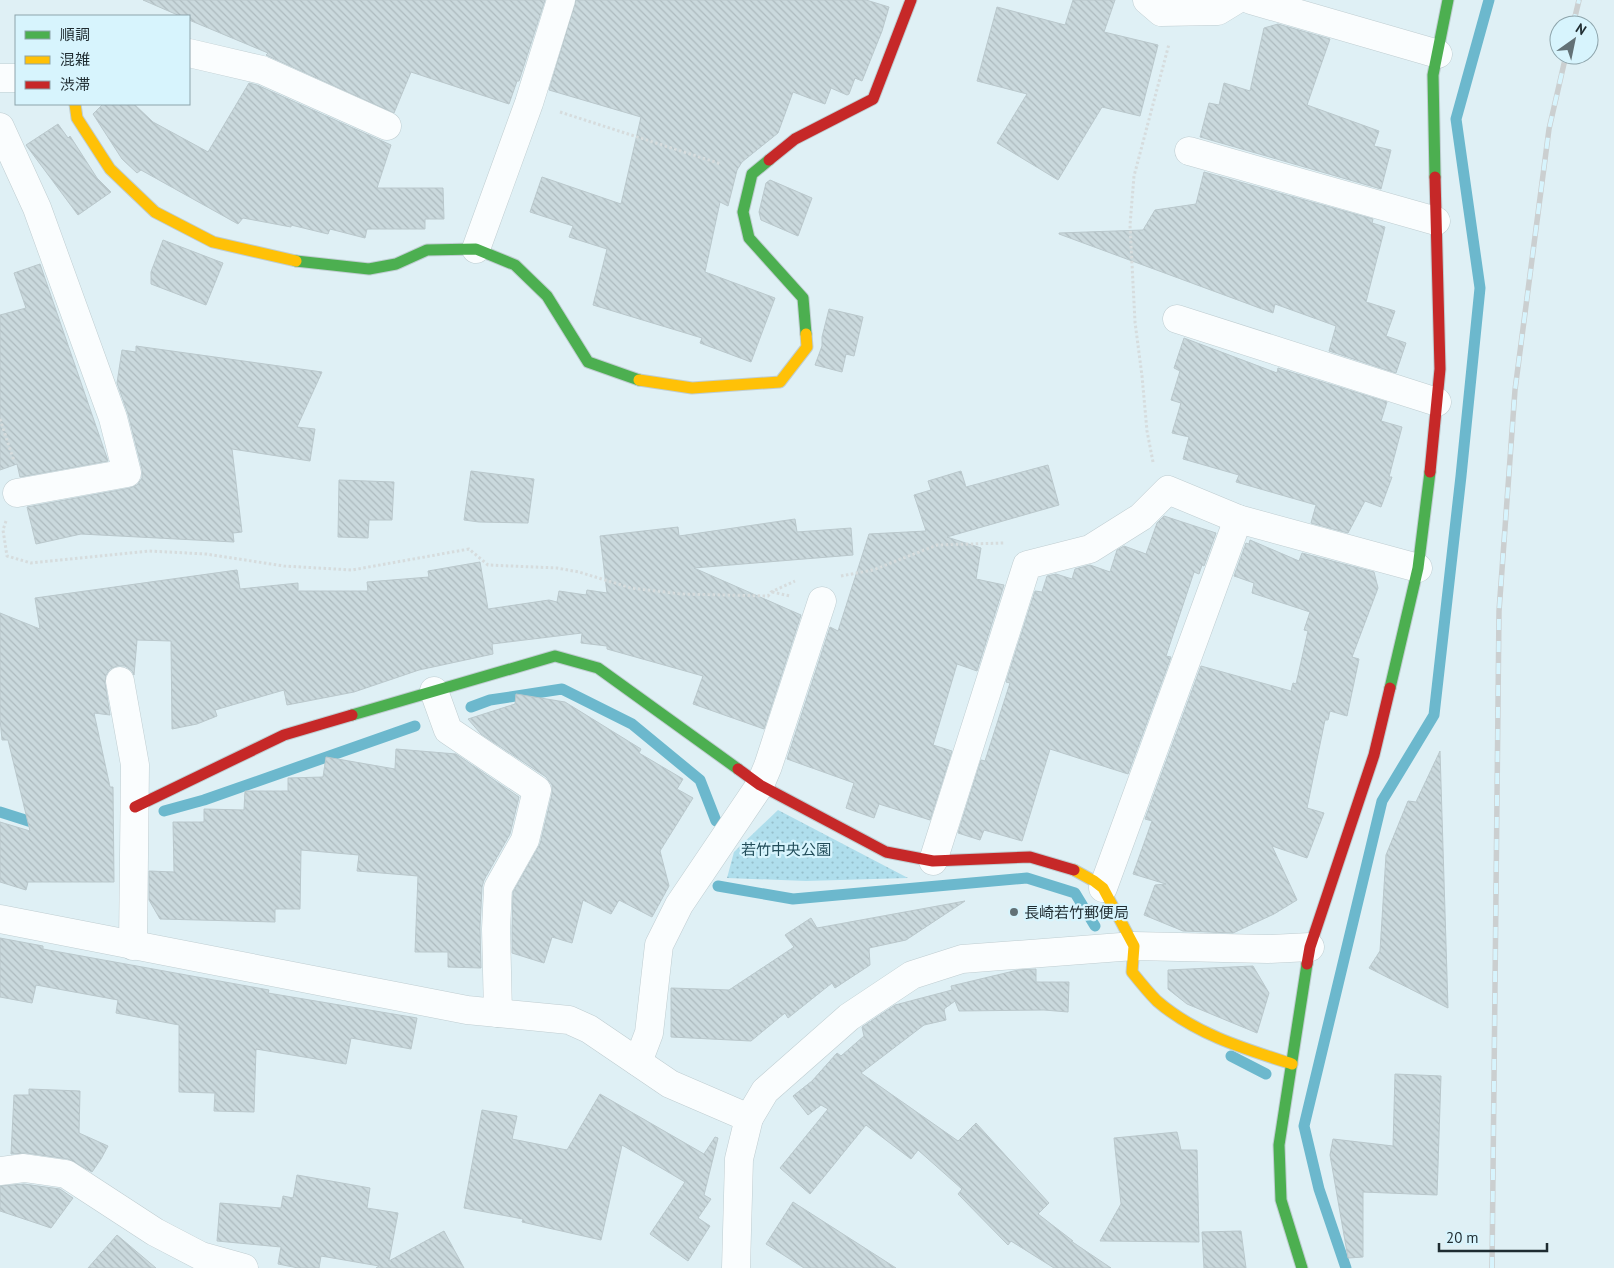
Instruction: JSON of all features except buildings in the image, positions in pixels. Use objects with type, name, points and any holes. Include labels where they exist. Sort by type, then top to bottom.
[{"type":"street","points":[[476,248],[529,102],[561,0]]},
{"type":"street","points":[[75,105],[77,118],[110,169],[155,212],[212,242],[287,260],[369,269],[396,264],[427,250],[476,248],[515,265],[547,296],[588,362],[636,380],[692,388],[780,382],[807,347],[803,298],[749,238],[743,212],[752,174],[795,139],[873,99],[911,0]]},
{"type":"street","points":[[1148,0],[1161,12],[1218,11],[1236,0]]},
{"type":"street","points":[[1251,0],[1438,54]]},
{"type":"street","points":[[1302,1268],[1281,1200],[1279,1145],[1310,947],[1374,755],[1418,568],[1431,468],[1440,369],[1433,75],[1448,0]]},
{"type":"street","points":[[190,53],[262,70],[387,126]]},
{"type":"street","points":[[0,78],[15,78]]},
{"type":"street","points":[[0,127],[37,208],[113,418],[127,473],[17,493]]},
{"type":"street","points":[[1189,151],[1436,221]]},
{"type":"street","points":[[1177,319],[1437,402]]},
{"type":"street","points":[[933,861],[1027,565],[1090,548],[1141,517],[1168,490],[1238,519],[1418,568]]},
{"type":"street","points":[[1103,888],[1238,519]]},
{"type":"street","points":[[638,1062],[649,1033],[659,945],[679,906],[760,785],[768,766],[822,601]]},
{"type":"street","points":[[135,808],[284,735],[555,656],[598,668],[760,785],[886,852],[933,861],[1030,857],[1076,871],[1103,888],[1134,946],[1132,972],[1159,1003],[1192,1027],[1292,1064]]},
{"type":"street","points":[[120,681],[135,765],[133,946]]},
{"type":"street","points":[[434,691],[448,730],[537,790],[524,840],[498,888],[496,929],[498,1013]]},
{"type":"street","points":[[0,919],[467,1010],[569,1020],[589,1029],[670,1084],[749,1118]]},
{"type":"street","points":[[736,1268],[739,1159],[749,1118],[765,1091],[849,1017],[912,975],[962,959],[1134,946],[1268,949],[1310,947]]},
{"type":"street","points":[[0,1171],[24,1168],[66,1174],[155,1232],[201,1256],[244,1268]]},
{"type":"path","points":[[1154,464],[1147,431],[1135,322],[1130,225],[1134,176],[1169,42],[1184,12]]},
{"type":"path","points":[[529,102],[752,174]]},
{"type":"path","points":[[0,419],[19,474],[17,493],[3,530],[7,556],[31,563],[149,551],[206,554],[284,566],[352,570],[468,549],[488,565],[558,568],[579,572],[631,588],[681,594],[768,596],[771,592],[798,580]]},
{"type":"path","points":[[836,576],[873,570],[937,545],[1006,542]]},
{"type":"green space","name":"若竹中央公園","points":[[778,810],[908,878],[806,881],[727,878],[734,852]]},
{"type":"waterway","points":[[1346,1268],[1319,1189],[1304,1126],[1382,801],[1434,715],[1480,288],[1456,119],[1489,0]]},
{"type":"waterway","points":[[471,707],[490,700],[562,689],[632,724],[700,780],[716,821]]},
{"type":"waterway","points":[[164,811],[204,800],[415,726]]},
{"type":"waterway","points":[[0,812],[41,825]]},
{"type":"waterway","points":[[718,886],[793,899],[1027,878],[1075,893],[1095,926]]},
{"type":"waterway","points":[[1231,1056],[1266,1074]]},
{"type":"railway","points":[[1575,15],[1579,0]]},
{"type":"railway","points":[[1492,1268],[1499,611],[1515,390],[1549,129],[1564,65]]},
{"type":"traffic: fast","points":[[1435,177],[1433,75],[1448,0]]},
{"type":"traffic: fast","points":[[769,160],[752,174],[743,212],[749,238],[803,298],[806,334]]},
{"type":"traffic: fast","points":[[296,261],[369,269],[396,264],[427,250],[476,249],[515,265],[547,296],[588,362],[639,380]]},
{"type":"traffic: fast","points":[[1390,688],[1418,568],[1430,472]]},
{"type":"traffic: fast","points":[[352,715],[555,656],[598,668],[738,769]]},
{"type":"traffic: fast","points":[[1302,1268],[1281,1200],[1279,1145],[1307,964]]},
{"type":"traffic: slow","points":[[75,105],[77,118],[110,169],[155,212],[213,242],[296,261]]},
{"type":"traffic: slow","points":[[639,380],[692,388],[780,382],[807,347],[806,334]]},
{"type":"traffic: slow","points":[[1074,870],[1103,888],[1134,946],[1132,972],[1157,1001],[1188,1023],[1221,1039],[1292,1064]]},
{"type":"traffic: jam","points":[[769,160],[795,139],[873,99],[911,0]]},
{"type":"traffic: jam","points":[[1430,472],[1440,369],[1435,177]]},
{"type":"traffic: jam","points":[[1307,964],[1310,947],[1374,755],[1390,688]]},
{"type":"traffic: jam","points":[[135,807],[284,735],[352,715]]},
{"type":"traffic: jam","points":[[738,769],[760,785],[886,852],[933,861],[1030,857],[1074,870]]},
{"type":"place","name":"長崎若竹郵便局","points":[[1014,912]]}]
